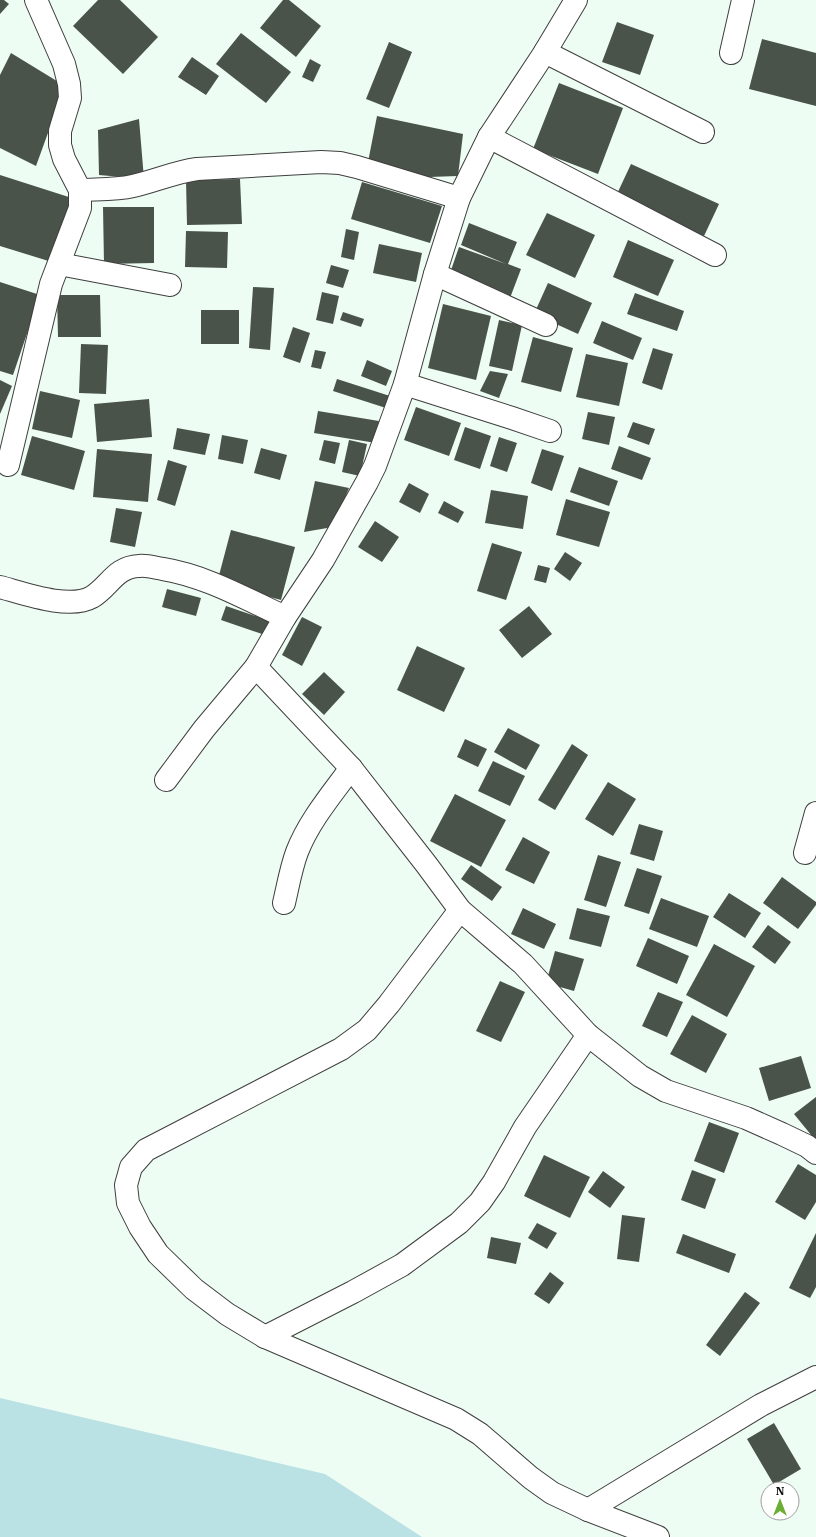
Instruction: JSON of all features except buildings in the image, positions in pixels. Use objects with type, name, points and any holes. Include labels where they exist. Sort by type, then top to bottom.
[{"type":"street","points":[[8,465],[51,284],[80,208],[80,190],[64,160],[60,145],[60,131],[70,98],[64,64],[36,0]]},
{"type":"street","points":[[166,780],[204,729],[256,667],[285,617],[323,560],[367,482],[375,466],[405,384],[435,274],[459,198],[489,137],[545,52],[576,0]]},
{"type":"street","points":[[732,53],[743,0]]},
{"type":"street","points":[[545,52],[703,132]]},
{"type":"street","points":[[489,137],[715,255]]},
{"type":"street","points":[[80,190],[133,186],[181,171],[197,169],[321,162],[340,163],[357,167],[459,198]]},
{"type":"street","points":[[59,264],[170,285]]},
{"type":"street","points":[[435,274],[546,326]]},
{"type":"street","points":[[405,384],[512,418],[550,432]]},
{"type":"street","points":[[0,586],[48,600],[83,600],[92,597],[117,573],[128,567],[149,566],[198,577],[285,617]]},
{"type":"street","points":[[256,667],[351,768],[460,910],[523,964],[588,1035],[640,1076],[666,1091],[746,1118],[808,1146],[816,1153]]},
{"type":"street","points":[[284,903],[296,853],[314,819],[351,768]]},
{"type":"street","points":[[805,853],[816,813]]},
{"type":"street","points":[[460,910],[390,1004],[366,1030],[341,1049],[146,1150],[131,1167],[126,1185],[128,1203],[140,1227],[158,1254],[194,1289],[227,1314],[265,1337],[456,1419],[480,1434],[531,1478],[552,1493],[588,1510],[658,1537]]},
{"type":"street","points":[[265,1337],[402,1265],[459,1223],[480,1202],[494,1182],[525,1127],[588,1035]]},
{"type":"street","points":[[588,1510],[761,1405],[816,1377]]},
{"type":"shaded area","points":[[0,1398],[325,1474],[422,1537],[0,1537]]}]
